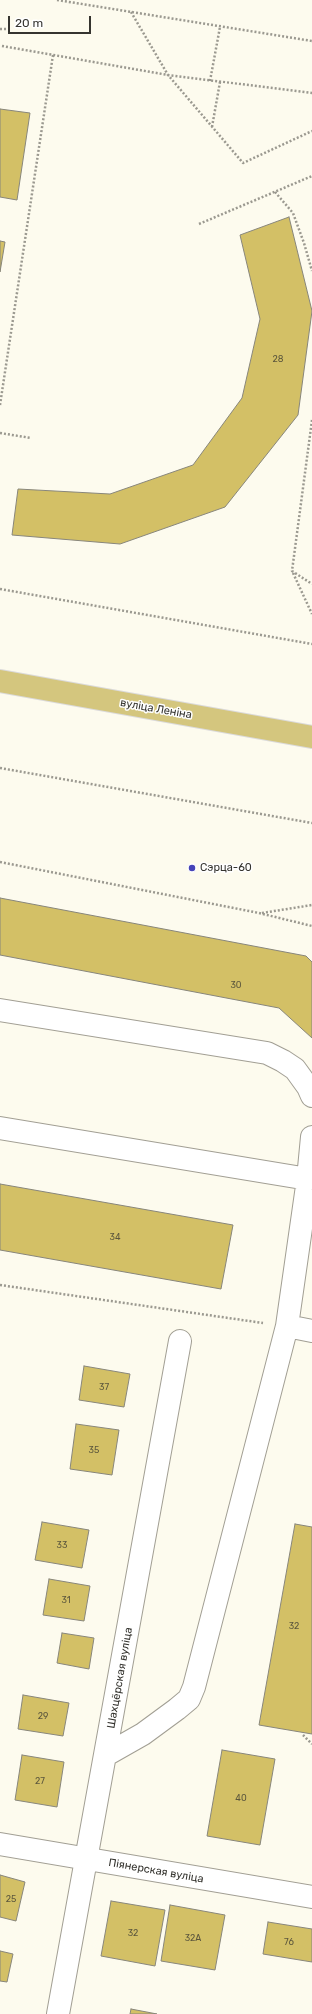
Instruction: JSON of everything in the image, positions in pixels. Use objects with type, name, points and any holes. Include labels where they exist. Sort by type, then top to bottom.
[{"type":"main road","name":"вуліца Леніна","points":[[0,681],[312,737]]},
{"type":"street","points":[[0,1010],[267,1053],[295,1069],[308,1087],[312,1096]]},
{"type":"street","points":[[0,1128],[308,1179]]},
{"type":"street","points":[[106,1755],[143,1734],[177,1709],[189,1699],[194,1687],[287,1326],[308,1179],[312,1137]]},
{"type":"street","points":[[287,1326],[312,1332]]},
{"type":"street","name":"Шахцёрская вуліца","points":[[58,2014],[180,1342]]},
{"type":"street","name":"Піянерская вуліца","points":[[0,1844],[312,1897]]},
{"type":"path","points":[[57,0],[312,41]]},
{"type":"path","points":[[131,12],[168,75],[243,163],[312,131]]},
{"type":"path","points":[[210,80],[220,27]]},
{"type":"path","points":[[0,29],[12,29]]},
{"type":"path","points":[[2,46],[168,75],[312,93]]},
{"type":"path","points":[[0,405],[52,55]]},
{"type":"path","points":[[212,127],[220,82]]},
{"type":"path","points":[[199,224],[312,176]]},
{"type":"path","points":[[275,192],[293,213],[304,242],[312,271]]},
{"type":"path","points":[[312,420],[292,572],[312,614]]},
{"type":"path","points":[[0,433],[31,438]]},
{"type":"path","points":[[292,572],[312,584]]},
{"type":"path","points":[[0,589],[312,644]]},
{"type":"path","points":[[0,768],[312,823]]},
{"type":"path","points":[[0,862],[259,913],[312,926]]},
{"type":"path","points":[[259,913],[312,905]]},
{"type":"path","points":[[0,1285],[287,1326]]},
{"type":"path","points":[[303,1735],[312,1744]]},
{"type":"building","points":[[0,109],[30,113],[17,200],[0,197]]},
{"type":"building","points":[[289,217],[312,311],[298,415],[225,507],[120,544],[12,535],[18,489],[110,494],[193,465],[242,398],[260,319],[240,235]]},
{"type":"building","points":[[0,241],[5,242],[0,272]]},
{"type":"building","points":[[0,898],[306,956],[312,962],[312,1038],[279,1008],[0,955]]},
{"type":"building","points":[[0,1184],[233,1225],[221,1289],[0,1250]]},
{"type":"building","points":[[84,1366],[130,1374],[124,1407],[79,1400]]},
{"type":"building","points":[[76,1424],[119,1430],[112,1475],[70,1469]]},
{"type":"building","points":[[42,1522],[89,1530],[82,1568],[35,1560]]},
{"type":"building","points":[[295,1524],[312,1527],[312,1734],[259,1725]]},
{"type":"building","points":[[49,1579],[90,1586],[84,1621],[43,1615]]},
{"type":"building","points":[[62,1633],[94,1638],[89,1669],[57,1663]]},
{"type":"building","points":[[23,1695],[69,1703],[63,1736],[18,1729]]},
{"type":"building","points":[[222,1750],[275,1759],[260,1845],[207,1836]]},
{"type":"building","points":[[22,1755],[64,1762],[57,1807],[15,1800]]},
{"type":"building","points":[[0,1875],[25,1882],[16,1921],[0,1917]]},
{"type":"building","points":[[111,1901],[165,1910],[155,1966],[101,1956]]},
{"type":"building","points":[[170,1905],[225,1915],[215,1970],[161,1961]]},
{"type":"building","points":[[268,1922],[312,1929],[312,1962],[263,1954]]},
{"type":"building","points":[[0,1951],[13,1954],[7,1982],[0,1981]]},
{"type":"building","points":[[131,2009],[157,2014],[130,2014]]},
{"type":"place","name":"Сэрца-60","points":[[192,868]]}]
